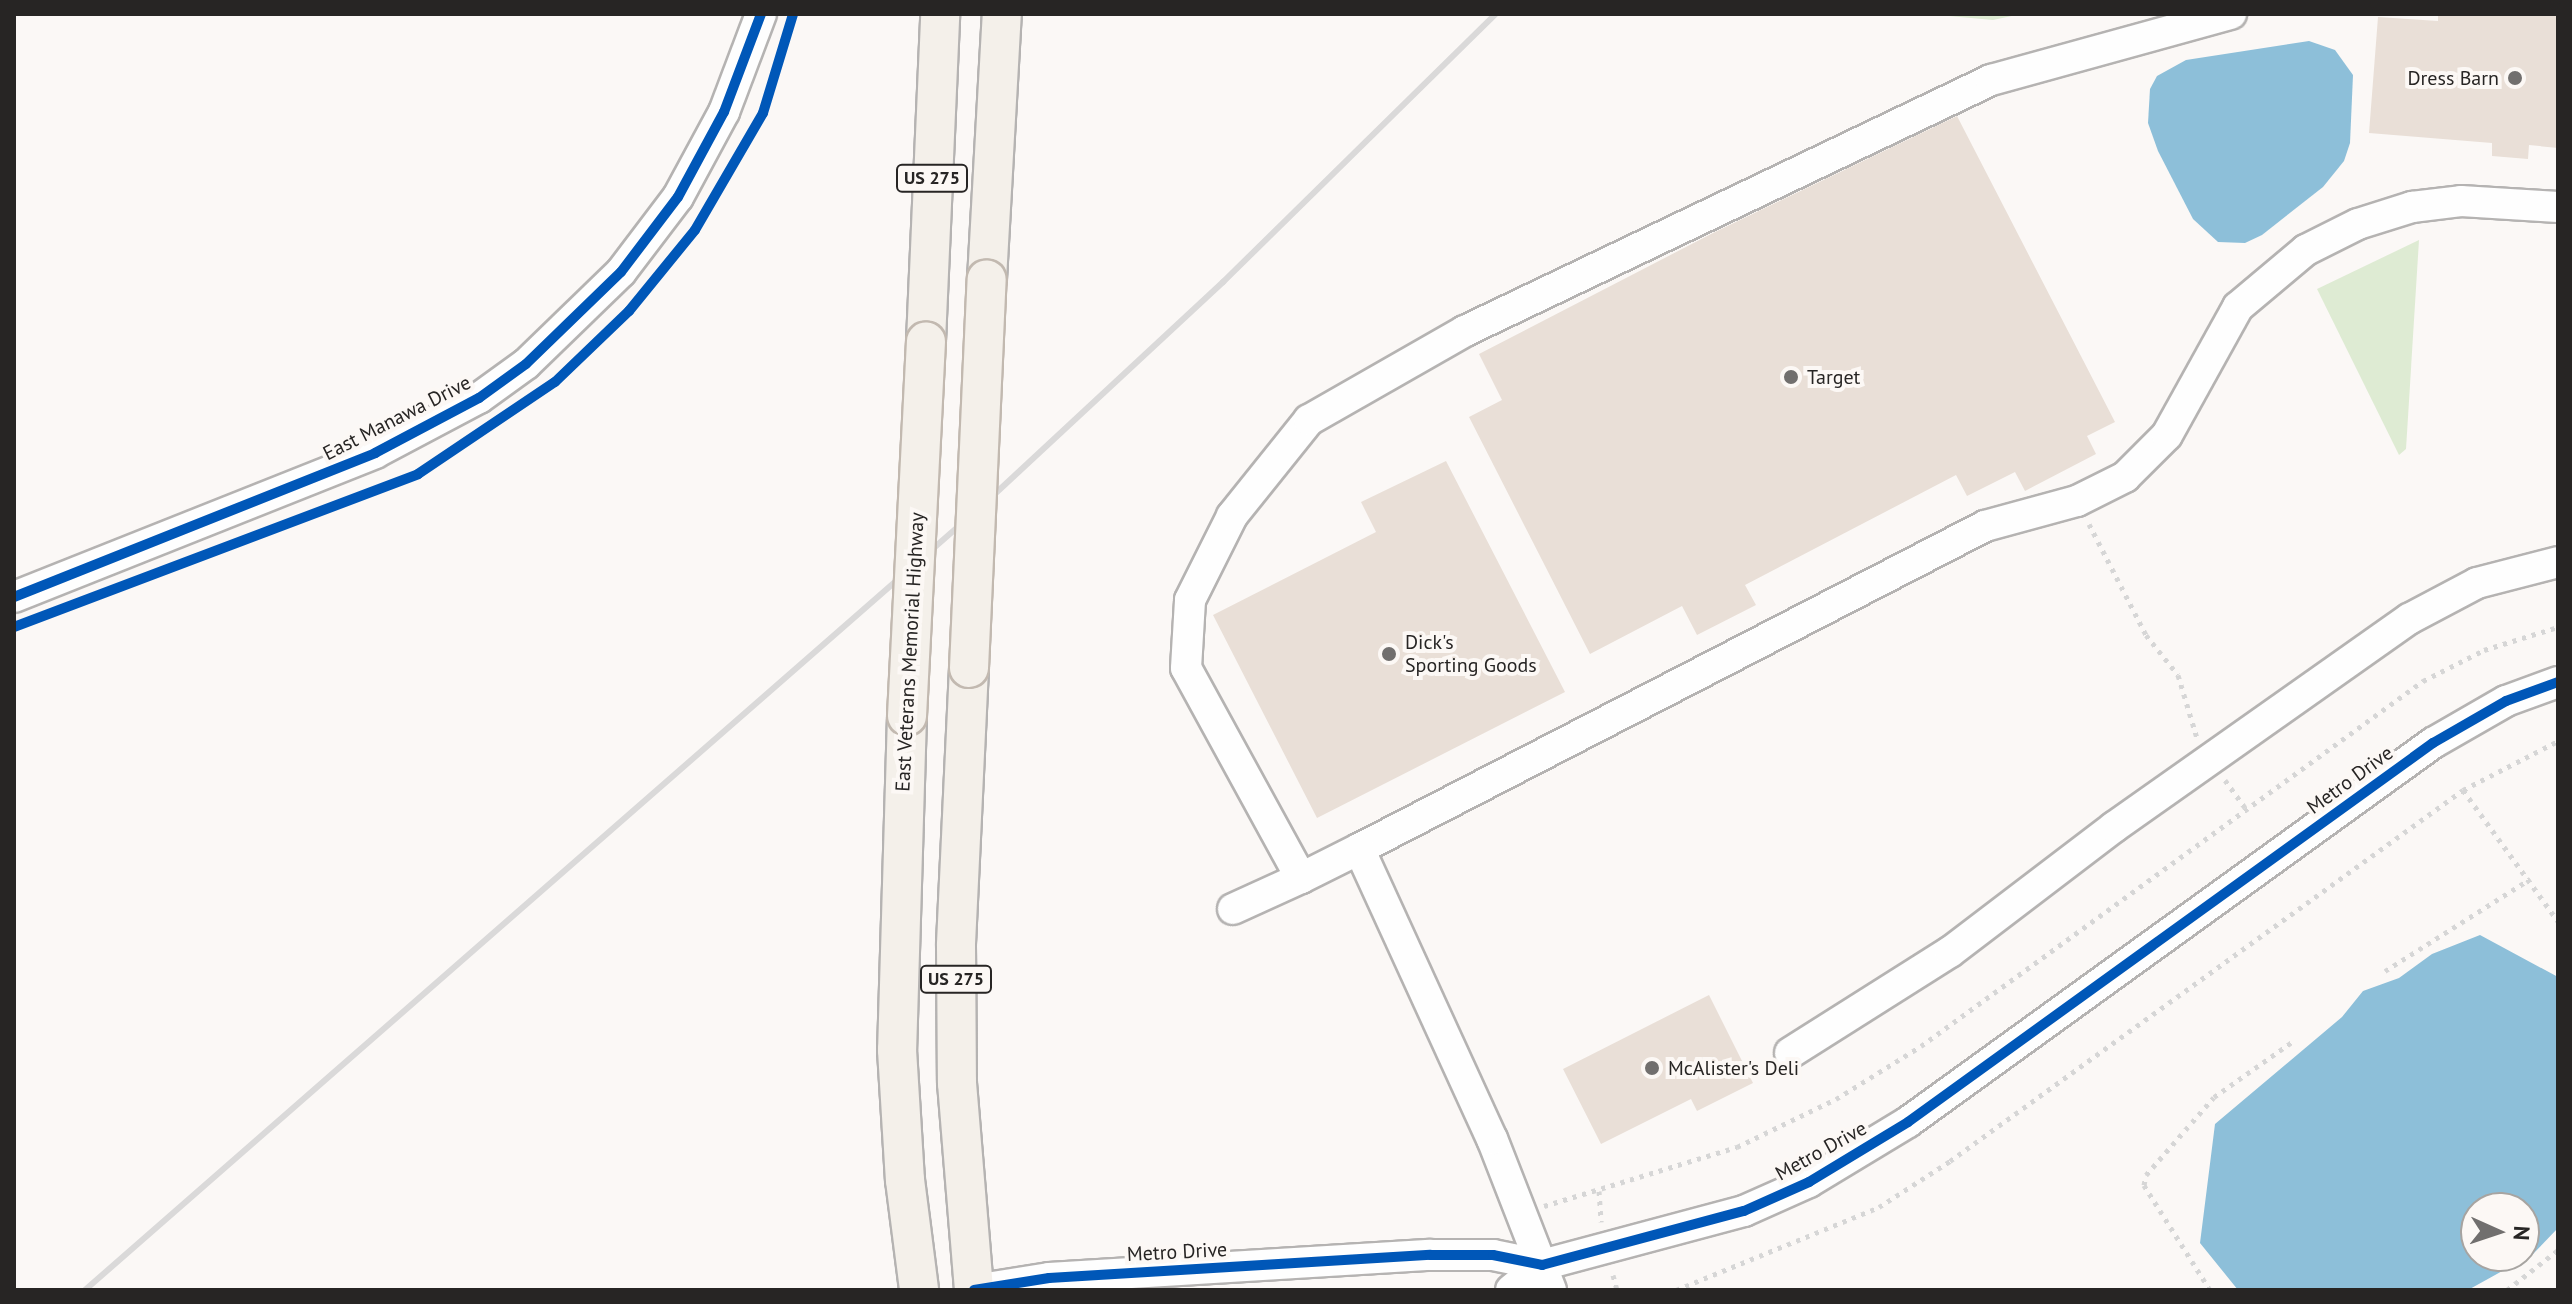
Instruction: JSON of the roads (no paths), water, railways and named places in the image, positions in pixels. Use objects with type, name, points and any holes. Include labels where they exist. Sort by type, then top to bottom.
[{"type":"main road","name":"East Veterans Memorial Highway","points":[[919,1290],[905,1180],[897,1050],[907,716],[940,14]]},
{"type":"main road","name":"US 275","points":[[974,1290],[957,1083],[956,961],[1002,14]]},
{"type":"street","name":"East Manawa Drive","points":[[14,597],[375,453],[479,398],[526,364],[621,272],[678,197],[724,112],[761,14]]},
{"type":"street","points":[[1301,878],[1186,668],[1190,600],[1232,516],[1309,420],[1465,331],[1991,80],[2231,14]]},
{"type":"street","points":[[1233,909],[1359,849],[1985,526],[2077,501],[2125,477],[2167,435],[2238,307],[2306,250],[2358,224],[2412,207],[2461,201],[2558,207]]},
{"type":"street","points":[[1790,1053],[1950,952],[2210,759],[2409,619],[2477,583],[2558,562]]},
{"type":"street","name":"Metro Drive","points":[[1511,1290],[1709,1222],[1809,1182],[1941,1099],[2433,743],[2506,701],[2558,682]]},
{"type":"street","points":[[1359,849],[1520,1209],[1546,1278]]},
{"type":"street","name":"Metro Drive","points":[[974,1290],[1049,1278],[1430,1255],[1493,1255],[1546,1278]]},
{"type":"water","points":[[2309,41],[2335,50],[2353,75],[2350,143],[2344,161],[2323,187],[2262,235],[2245,243],[2218,242],[2193,219],[2158,151],[2148,123],[2150,89],[2157,76],[2186,60]]},
{"type":"water","points":[[2480,935],[2558,977],[2558,1228],[2540,1247],[2540,1192],[2460,1192],[2460,1272],[2500,1272],[2468,1290],[2238,1290],[2200,1243],[2215,1124],[2342,1017],[2363,991],[2399,978],[2432,954]]},
{"type":"railway","points":[[85,1290],[983,505],[1223,282],[1496,14]]},
{"type":"place","name":"Dress Barn","points":[[2515,78]]},
{"type":"place","name":"Target","points":[[1791,377]]},
{"type":"place","name":"Dick's Sporting Goods","points":[[1389,654]]},
{"type":"place","name":"McAlister's Deli","points":[[1652,1068]]}]
